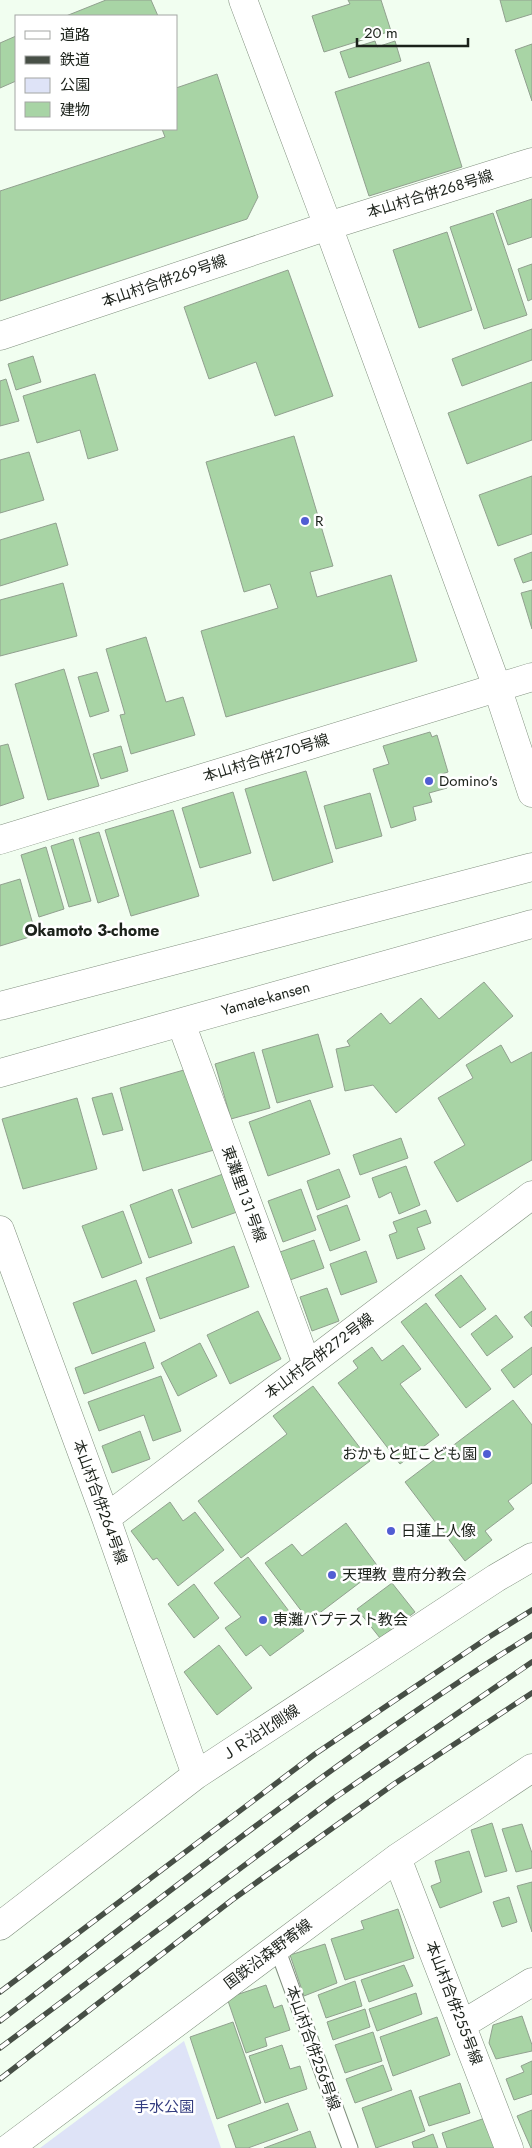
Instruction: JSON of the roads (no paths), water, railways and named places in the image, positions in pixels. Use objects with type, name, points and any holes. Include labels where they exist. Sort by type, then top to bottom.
[{"type":"street","points":[[243,0],[498,687],[532,793]]},
{"type":"street","name":"本山村合併２６８号線","points":[[328,226],[532,162]]},
{"type":"street","name":"本山村合併２６９号線","points":[[0,336],[328,226]]},
{"type":"street","name":"本山村合併２７０号線","points":[[0,840],[532,677]]},
{"type":"street","points":[[0,1006],[532,867]]},
{"type":"street","name":"Yamate-kansen","points":[[0,1073],[532,924]]},
{"type":"street","name":"東灘里１３１号線","points":[[182,1023],[307,1365]]},
{"type":"street","name":"本山村合併２７２号線","points":[[106,1518],[532,1195]]},
{"type":"street","name":"本山村合併２６４号線","points":[[0,1230],[106,1518],[196,1775]]},
{"type":"street","name":"ＪＲ沿北側線","points":[[0,1926],[196,1775],[496,1578],[532,1557]]},
{"type":"street","name":"国鉄沿森野寄線","points":[[9,2148],[397,1858],[532,1768]]},
{"type":"street","name":"本山村合併２５５号線","points":[[397,1858],[463,2024],[509,2148]]},
{"type":"street","points":[[463,2024],[532,1982]]},
{"type":"lane","name":"本山村合併２５６号線","points":[[276,1948],[350,2148]]},
{"type":"railway","points":[[0,1992],[315,1754],[532,1610]]},
{"type":"railway","points":[[0,2021],[328,1773],[463,1679],[532,1635]]},
{"type":"railway","points":[[0,2048],[333,1799],[532,1662]]},
{"type":"railway","points":[[0,2079],[232,1900],[394,1784],[532,1693]]},
{"type":"place","name":"R","points":[[305,521]]},
{"type":"place","name":"Domino's","points":[[429,781]]},
{"type":"place","name":"おかもと虹こども園","points":[[487,1454]]},
{"type":"place","name":"日蓮上人像","points":[[391,1531]]},
{"type":"place","name":"天理教 豊府分教会","points":[[332,1575]]},
{"type":"place","name":"東灘バプテスト教会","points":[[263,1620]]},
{"type":"district","name":"Okamoto 3-chome","points":[[92,930]]},
{"type":"park label","name":"手水公園","points":[[164,2107]]}]
